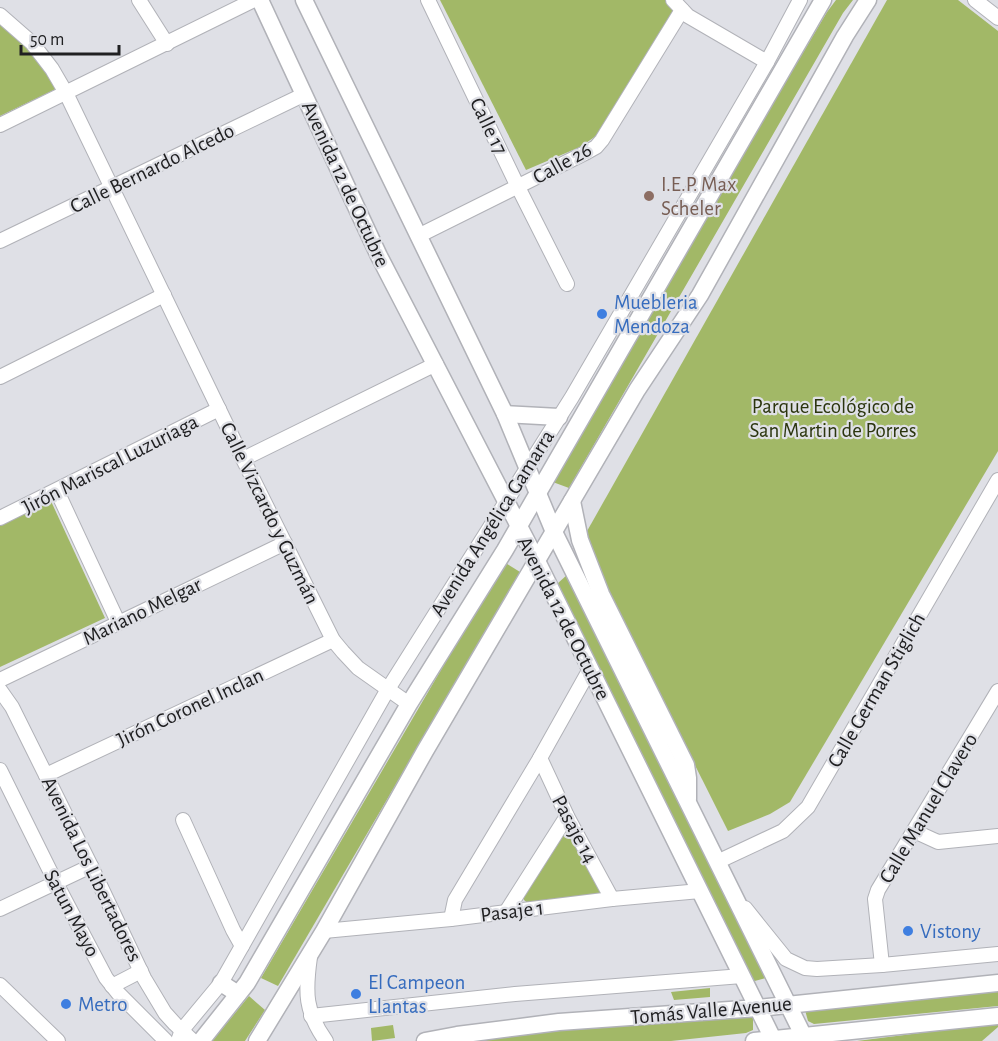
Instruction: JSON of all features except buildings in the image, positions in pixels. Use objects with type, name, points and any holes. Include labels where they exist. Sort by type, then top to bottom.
[{"type":"main road","name":"Avenida 12 de Octubre","points":[[260,0],[379,256],[537,561],[774,1040]]},
{"type":"main road","name":"Avenida 12 de Octubre","points":[[304,0],[505,414],[554,532],[804,1039]]},
{"type":"main road","points":[[257,1041],[324,931],[425,751],[637,390],[700,295],[845,36],[868,0]]},
{"type":"main road","name":"Avenida Angélica Gamarra","points":[[201,1041],[247,983],[409,704],[518,527],[818,2]]},
{"type":"main road","points":[[505,414],[559,417]]},
{"type":"main road","points":[[573,501],[578,534],[601,594],[686,765],[688,803]]},
{"type":"main road","points":[[221,983],[238,994]]},
{"type":"main road","name":"Tomás Valle Avenue","points":[[425,1041],[559,1022],[758,1008],[998,983]]},
{"type":"main road","name":"Tomás Valle Avenue","points":[[754,1041],[804,1039],[998,1016]]},
{"type":"street","points":[[140,0],[167,44]]},
{"type":"street","points":[[0,125],[254,0]]},
{"type":"street","name":"Calle 17","points":[[428,0],[567,284]]},
{"type":"street","name":"Avenida Angélica Gamarra","points":[[180,1035],[221,983],[388,689],[559,417],[800,0]]},
{"type":"street","points":[[975,0],[998,18]]},
{"type":"street","points":[[677,5],[695,21],[766,62]]},
{"type":"street","name":"Calle 26","points":[[418,236],[596,147],[677,5]]},
{"type":"street","name":"Calle Vizcardo y Guzmán","points":[[0,15],[32,43],[52,69],[66,93],[333,639],[358,668],[409,704]]},
{"type":"street","name":"Calle Bernardo Alcedo","points":[[0,241],[303,95]]},
{"type":"street","points":[[0,377],[164,295]]},
{"type":"street","points":[[243,459],[436,364]]},
{"type":"street","name":"Jirón Mariscal Luzuriaga","points":[[0,518],[219,409]]},
{"type":"street","name":"Calle German Stiglich","points":[[717,862],[783,831],[808,807],[992,505],[998,480]]},
{"type":"street","points":[[57,491],[118,622]]},
{"type":"street","name":"Mariano Melgar","points":[[0,680],[285,543]]},
{"type":"street","name":"Jirón Coronel Inclan","points":[[46,775],[333,639]]},
{"type":"street","points":[[451,919],[455,900],[540,759],[590,669]]},
{"type":"street","name":"Avenida Los Libertadores","points":[[0,690],[12,707],[141,971],[180,1035],[194,1041]]},
{"type":"street","name":"Calle Manuel Clavero","points":[[882,965],[875,899],[878,890],[998,691]]},
{"type":"street","name":"Pasaje 14","points":[[540,759],[567,816],[612,899]]},
{"type":"street","name":"Satun Mayo","points":[[0,770],[6,796],[56,883],[106,978],[166,1041]]},
{"type":"street","points":[[506,912],[567,816]]},
{"type":"street","points":[[183,820],[242,946]]},
{"type":"street","points":[[914,831],[938,842],[998,836]]},
{"type":"street","points":[[0,909],[91,866]]},
{"type":"street","name":"Pasaje 1","points":[[324,931],[700,891]]},
{"type":"street","name":"Tomás Valle Avenue","points":[[735,897],[786,959],[805,968],[882,965],[998,954]]},
{"type":"street","points":[[311,952],[307,977],[308,1003],[311,1016],[326,1041]]},
{"type":"street","points":[[112,986],[141,971]]},
{"type":"street","points":[[311,1016],[515,994],[742,976]]},
{"type":"street","points":[[0,985],[58,1041]]},
{"type":"green space","points":[[440,0],[671,0],[677,7],[599,134],[580,147],[526,170]]},
{"type":"green space","points":[[836,0],[853,0],[843,13],[569,488],[550,481],[827,12]]},
{"type":"green space","name":"Parque Ecológico de San Martin de Porres","points":[[887,0],[958,0],[998,31],[998,451],[790,802],[770,814],[728,831],[582,540]]},
{"type":"green space","points":[[0,20],[38,51],[60,87],[0,116]]},
{"type":"green space","points":[[50,499],[105,618],[0,667],[0,522]]},
{"type":"green space","points":[[504,562],[520,572],[278,986],[261,978]]},
{"type":"green space","points":[[568,574],[766,978],[751,982],[557,584]]},
{"type":"green space","points":[[566,828],[570,829],[602,893],[601,896],[530,905],[524,900],[522,894]]},
{"type":"green space","points":[[710,988],[710,997],[674,1000],[671,992]]},
{"type":"green space","points":[[998,988],[998,1006],[814,1024],[808,1021],[805,1010]]},
{"type":"green space","points":[[249,996],[265,1010],[245,1041],[212,1041]]},
{"type":"green space","points":[[748,1013],[753,1017],[753,1030],[746,1033],[671,1041],[469,1041],[528,1031]]},
{"type":"green space","points":[[998,1023],[998,1027],[982,1041],[857,1041]]},
{"type":"green space","points":[[393,1025],[395,1038],[372,1041],[371,1028]]},
{"type":"place","name":"I.E.P. Max Scheler","points":[[649,196]]},
{"type":"place","name":"Muebleria Mendoza","points":[[602,314]]},
{"type":"place","name":"Vistony","points":[[908,931]]},
{"type":"place","name":"El Campeon Llantas","points":[[356,994]]},
{"type":"place","name":"Metro","points":[[66,1004]]}]
